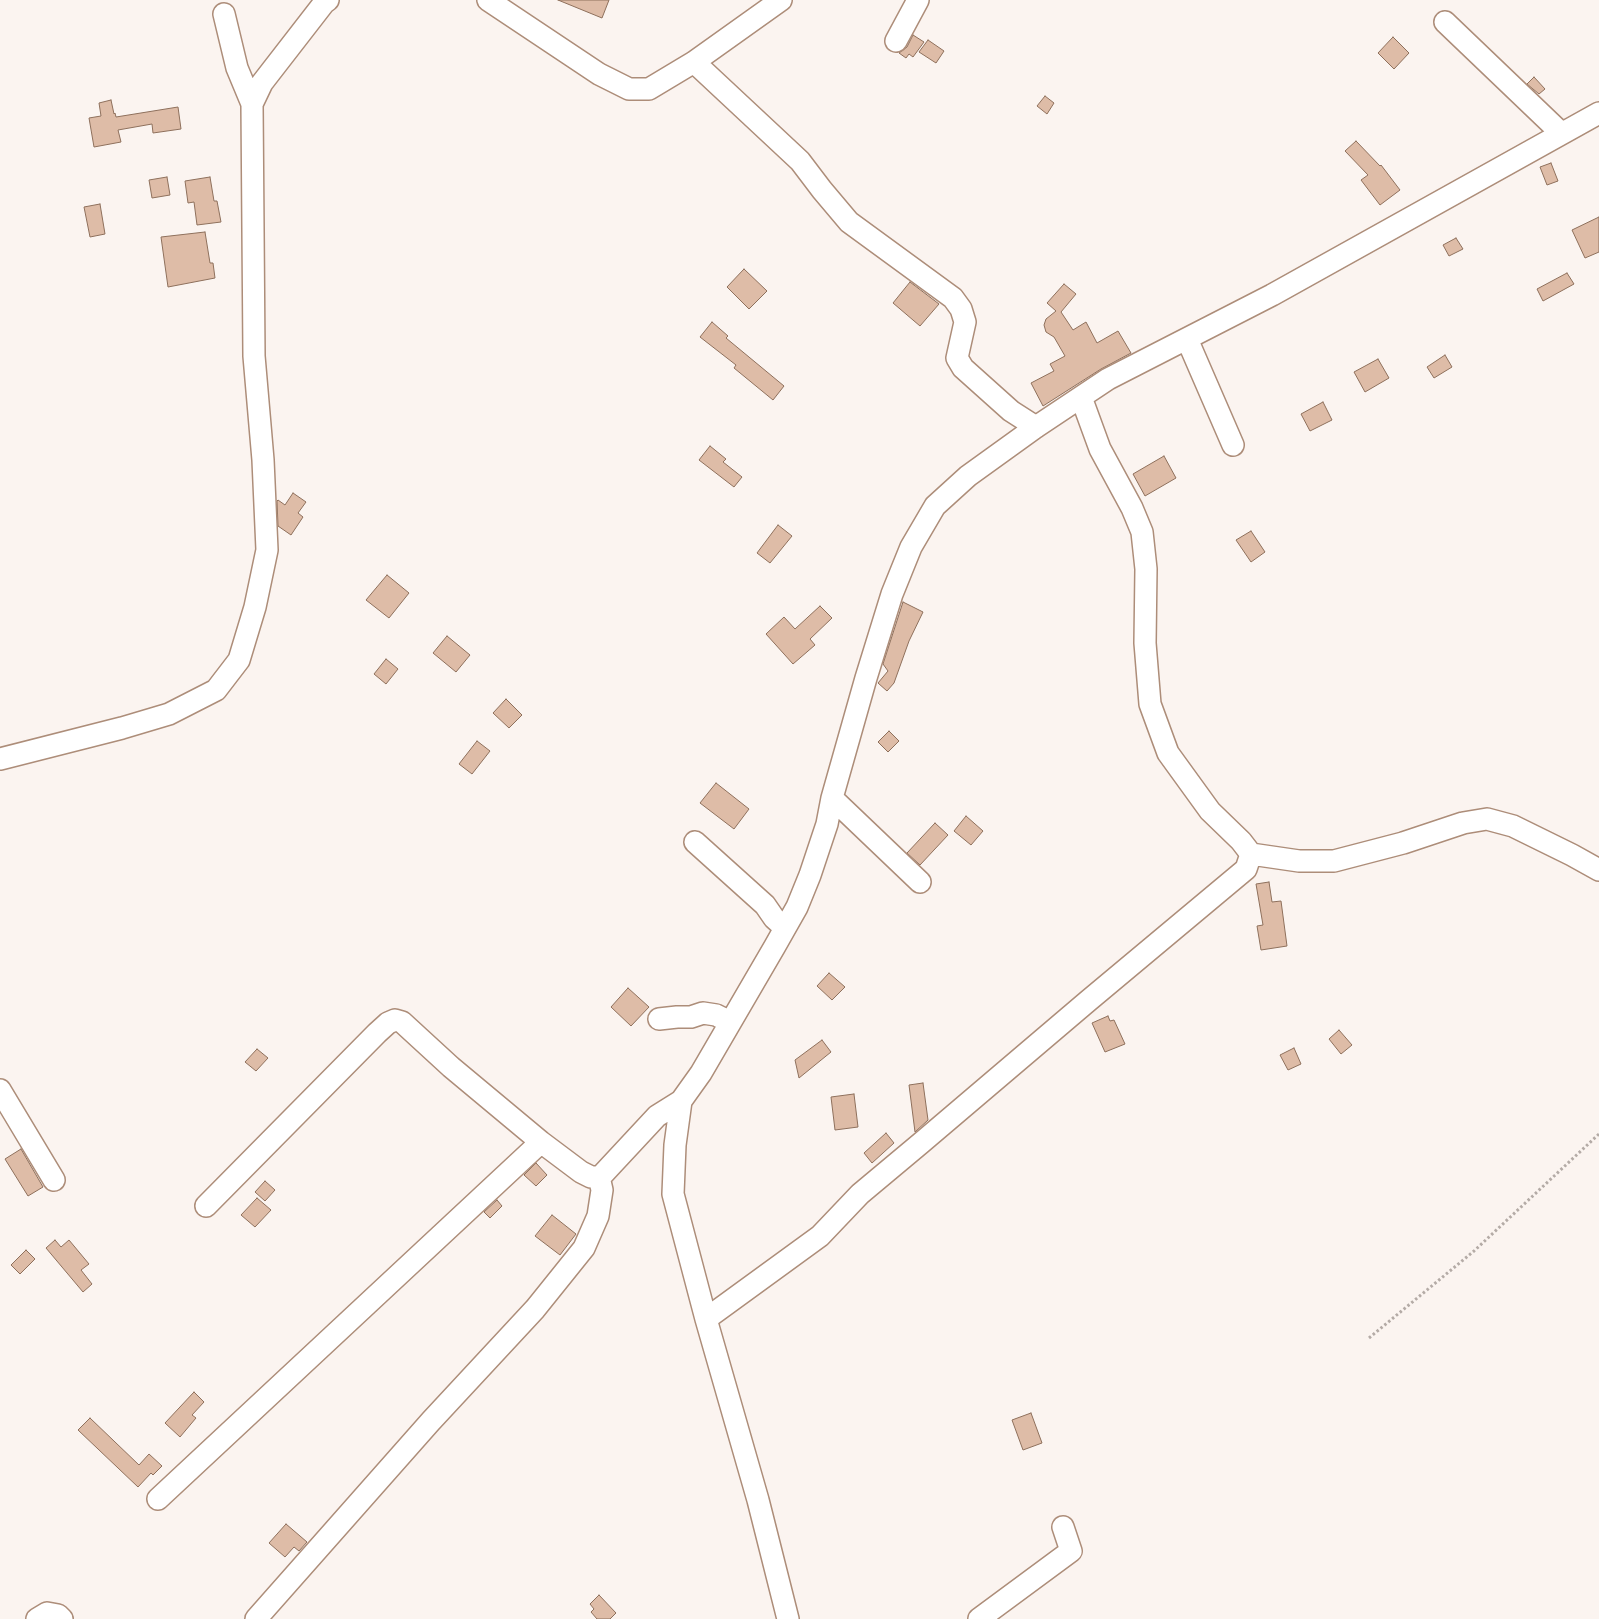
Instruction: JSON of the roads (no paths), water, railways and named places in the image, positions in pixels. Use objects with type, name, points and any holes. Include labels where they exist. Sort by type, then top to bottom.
[{"type":"street","points":[[252,104],[262,82],[328,0]]},
{"type":"street","points":[[488,0],[599,74],[629,89],[649,89],[694,62],[781,0]]},
{"type":"street","points":[[896,41],[918,0]]},
{"type":"street","points":[[0,760],[169,714],[216,690],[239,660],[255,607],[267,550],[263,460],[254,356],[252,104],[237,68],[224,14]]},
{"type":"street","points":[[1445,22],[1561,133]]},
{"type":"street","points":[[694,62],[800,161],[850,222],[953,298],[961,309],[965,322],[956,358],[963,368],[1011,411],[1036,427]]},
{"type":"street","points":[[599,1178],[657,1116],[681,1101],[701,1073],[797,907],[827,824],[852,724],[892,594],[911,547],[935,506],[968,476],[1036,427],[1108,379],[1272,295],[1599,113]]},
{"type":"street","points":[[1187,339],[1232,445]]},
{"type":"street","points":[[1081,397],[1100,449],[1132,508],[1142,532],[1146,569],[1145,643],[1150,704],[1168,753],[1210,810],[1251,854],[1299,861],[1334,861],[1403,843],[1464,823],[1487,819],[1513,826],[1599,870]]},
{"type":"street","points":[[832,798],[920,882]]},
{"type":"street","points":[[696,842],[765,905],[774,918],[785,928]]},
{"type":"street","points":[[706,1319],[820,1236],[860,1194],[1246,869],[1251,854]]},
{"type":"street","points":[[659,1019],[691,1017],[703,1013],[716,1015],[730,1022]]},
{"type":"street","points":[[206,1206],[388,1023],[396,1020],[402,1022],[541,1142],[581,1172],[591,1177],[599,1178]]},
{"type":"street","points":[[0,1090],[54,1180]]},
{"type":"street","points":[[681,1101],[674,1159],[673,1194],[706,1319],[758,1500],[788,1619]]},
{"type":"street","points":[[158,1499],[541,1142]]},
{"type":"street","points":[[256,1619],[431,1421],[536,1309],[584,1248],[598,1216],[602,1190],[599,1178]]},
{"type":"street","points":[[979,1619],[1071,1551],[1063,1526]]},
{"type":"street","points":[[37,1619],[48,1613],[58,1615],[62,1619]]}]
